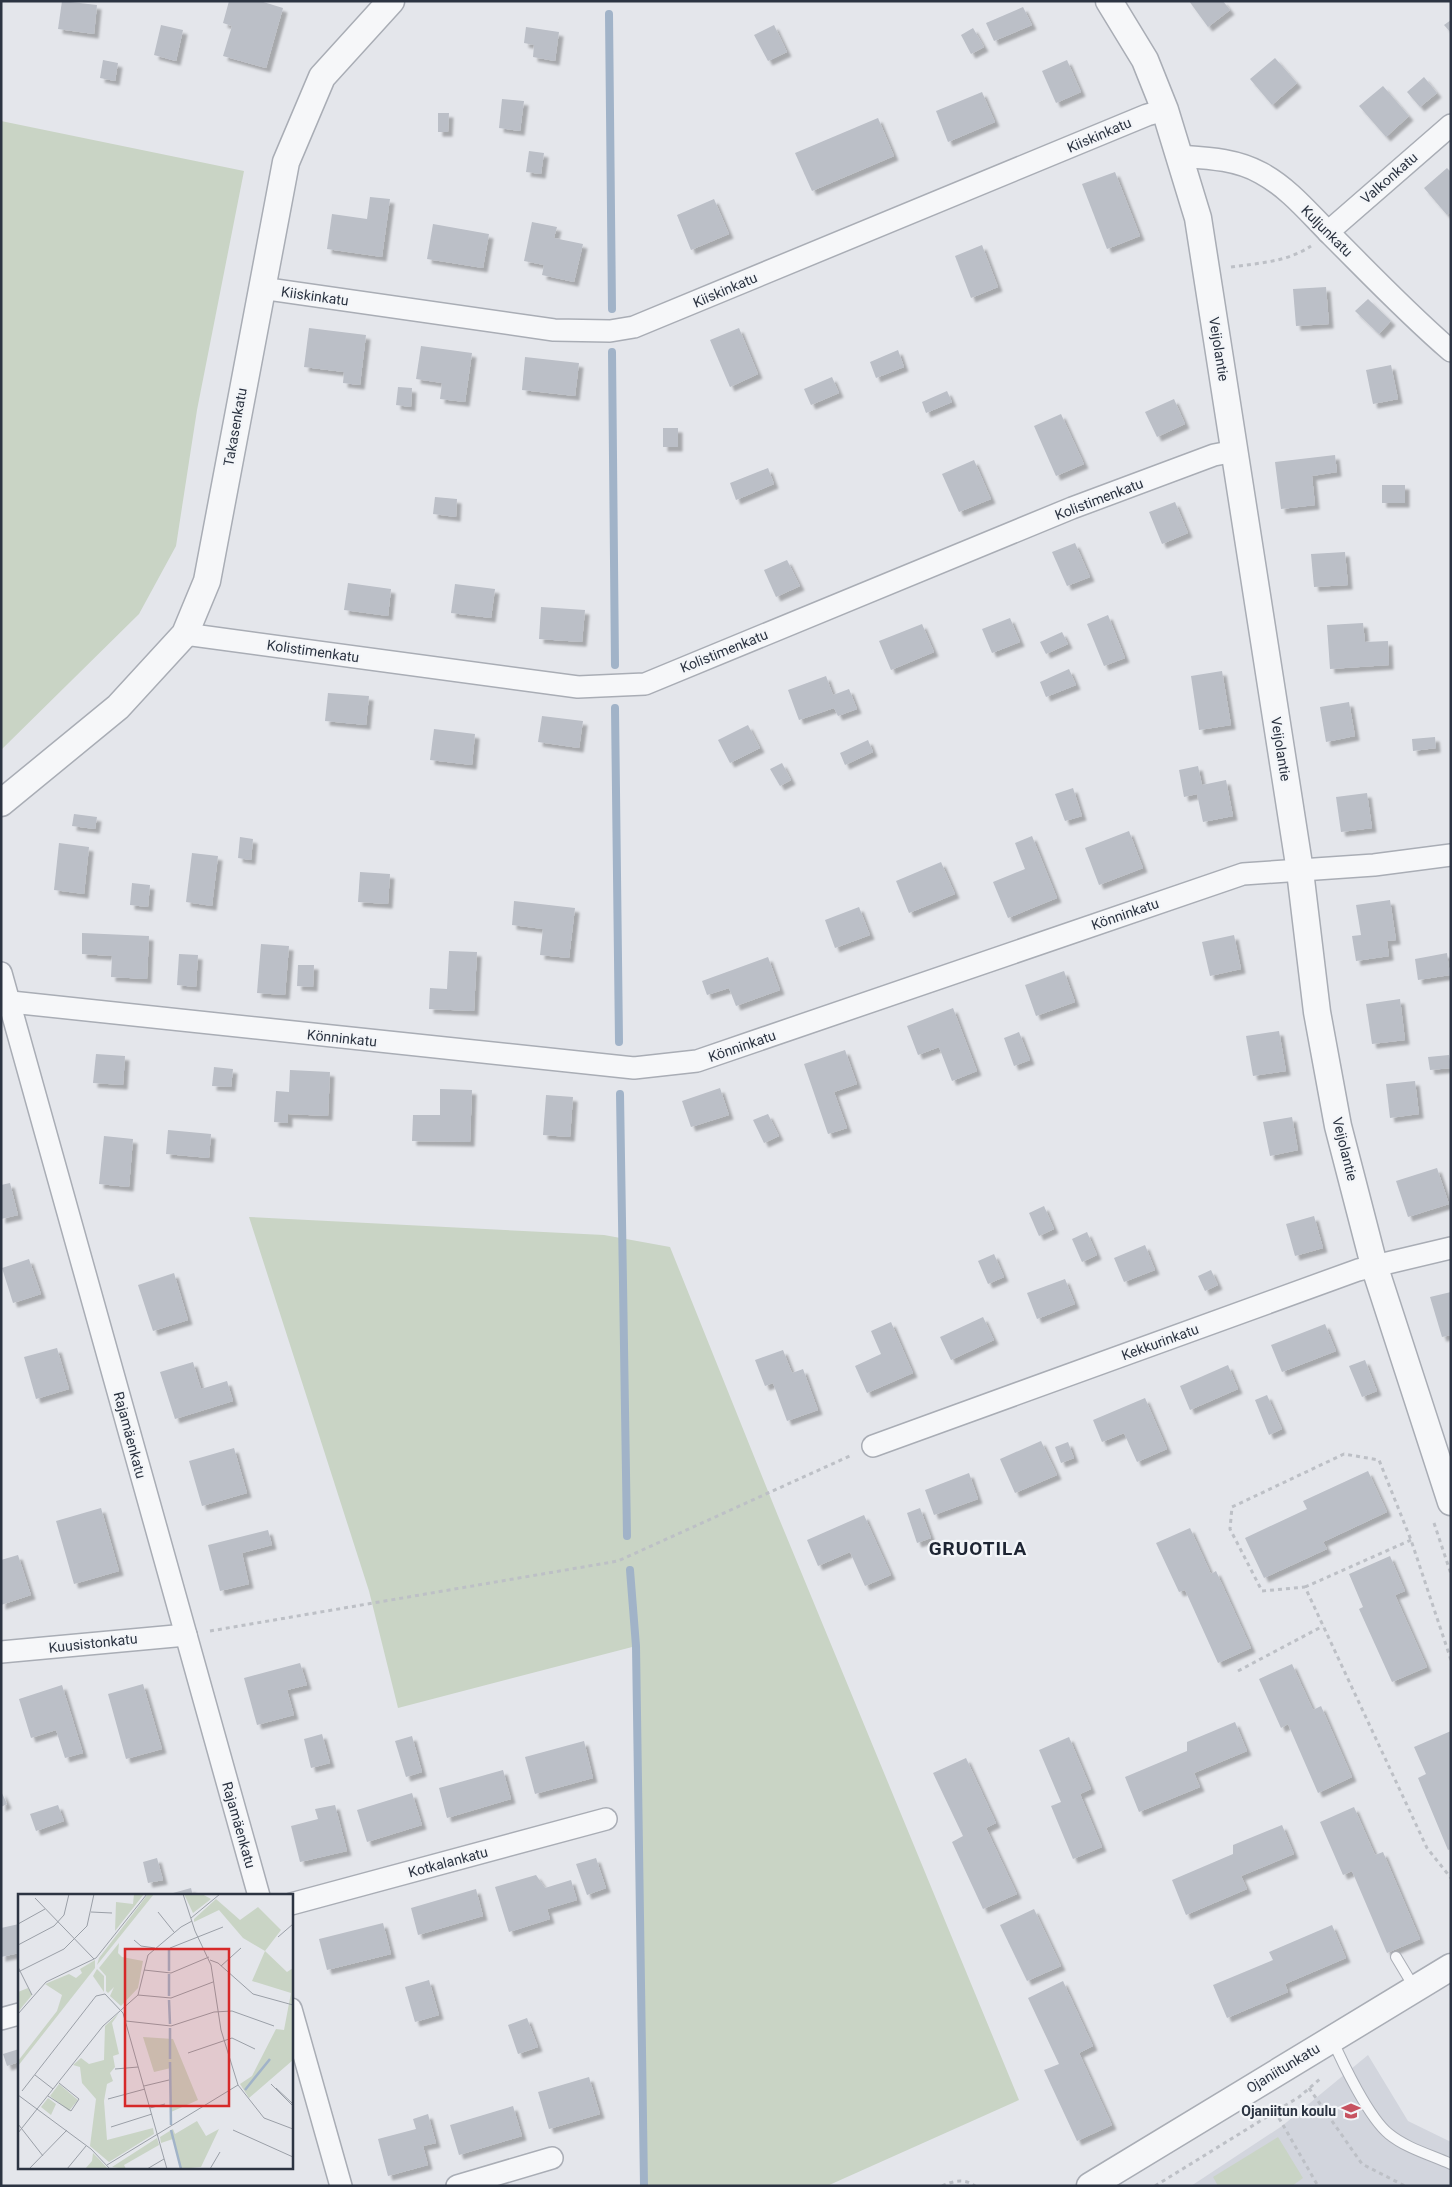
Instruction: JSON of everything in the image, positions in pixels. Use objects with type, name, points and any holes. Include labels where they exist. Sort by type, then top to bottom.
[{"type":"street","name":"Takasenkatu","points":[[1,803],[118,707],[185,634],[207,581],[286,162],[322,77],[391,1]]},
{"type":"street","name":"Veijolantie","points":[[1109,1],[1146,60],[1198,218],[1300,871],[1321,1031],[1338,1126],[1374,1265],[1451,1502]]},
{"type":"street","name":"Kiiskinkatu","points":[[261,288],[554,330],[610,331],[634,327],[1147,115],[1164,110]]},
{"type":"street","name":"Valkonkatu","points":[[1328,232],[1451,125]]},
{"type":"street","name":"Kuljunkatu","points":[[1179,156],[1232,162],[1261,173],[1293,196],[1422,326],[1451,351]]},
{"type":"street","name":"Kolistimenkatu","points":[[185,634],[578,687],[645,684],[1072,508],[1214,455],[1235,450]]},
{"type":"street","name":"Könninkatu","points":[[11,1002],[634,1068],[697,1061],[1243,874],[1374,865],[1451,855]]},
{"type":"street","name":"Rajamäenkatu","points":[[1,973],[11,1002],[259,1894]]},
{"type":"street","name":"Kekkurinkatu","points":[[873,1446],[1374,1265],[1451,1248]]},
{"type":"street","name":"Kuusistonkatu","points":[[1,1652],[186,1635]]},
{"type":"street","name":"Kotkalankatu","points":[[292,1904],[606,1820]]},
{"type":"street","name":"Ojaniitunkatu","points":[[1090,2186],[1414,1987],[1451,1967]]},
{"type":"street","points":[[292,2013],[341,2186]]},
{"type":"street","points":[[1,2019],[18,2014]]},
{"type":"street","points":[[457,2186],[552,2158]]},
{"type":"lane","points":[[1396,1957],[1414,1987]]},
{"type":"lane","points":[[1332,2038],[1342,2062],[1384,2130],[1397,2140],[1451,2164]]},
{"type":"path","points":[[1206,271],[1270,262],[1295,256],[1310,247],[1328,232]]},
{"type":"path","points":[[186,1635],[618,1561],[873,1446]]},
{"type":"path","points":[[1411,1540],[1305,1587],[1262,1591],[1230,1529],[1232,1507],[1344,1454],[1379,1460],[1411,1540],[1451,1660]]},
{"type":"path","points":[[1305,1587],[1428,1848],[1451,1878]]},
{"type":"path","points":[[1238,1671],[1324,1626]]},
{"type":"path","points":[[1309,2088],[1362,2164],[1405,2186]]},
{"type":"path","points":[[1275,2111],[1318,2186]]},
{"type":"path","points":[[942,2186],[955,2181],[970,2182],[975,2186]]},
{"type":"shaded area","name":"Ojaniitun koulu","points":[[1368,2055],[1408,2121],[1451,2142],[1451,2186],[1191,2186],[1282,2126]]},
{"type":"green space","points":[[1,121],[244,171],[197,410],[176,546],[139,614],[1,750]]},
{"type":"green space","points":[[249,1217],[604,1235],[670,1247],[778,1516],[1019,2100],[827,2186],[644,2186],[636,1646],[398,1708],[369,1591]]},
{"type":"green space","points":[[1278,2137],[1303,2178],[1292,2186],[1218,2186],[1213,2177]]},
{"type":"building","points":[[62,1],[97,5],[94,34],[58,29]]},
{"type":"building","points":[[229,1],[260,1],[283,8],[266,68],[223,56],[232,26],[223,23]]},
{"type":"building","points":[[1189,1],[1223,1],[1230,10],[1208,27]]},
{"type":"building","points":[[1023,7],[1032,25],[994,41],[986,23]]},
{"type":"building","points":[[1451,20],[1451,33],[1444,25]]},
{"type":"building","points":[[161,25],[183,30],[176,61],[154,55]]},
{"type":"building","points":[[774,25],[787,52],[768,61],[754,35]]},
{"type":"building","points":[[526,27],[559,32],[555,61],[533,57],[534,45],[524,43]]},
{"type":"building","points":[[973,28],[984,47],[971,54],[961,35]]},
{"type":"building","points":[[1275,58],[1297,83],[1272,105],[1250,79]]},
{"type":"building","points":[[103,60],[118,63],[115,81],[100,78]]},
{"type":"building","points":[[1067,60],[1081,92],[1056,103],[1042,71]]},
{"type":"building","points":[[1424,77],[1437,93],[1420,107],[1407,92]]},
{"type":"building","points":[[1383,86],[1409,116],[1386,137],[1359,106]]},
{"type":"building","points":[[982,92],[995,122],[948,142],[936,111]]},
{"type":"building","points":[[502,99],[524,101],[520,131],[499,128]]},
{"type":"building","points":[[438,113],[449,113],[448,132],[438,132]]},
{"type":"building","points":[[878,118],[894,156],[812,191],[795,153]]},
{"type":"building","points":[[529,151],[544,153],[541,174],[526,172]]},
{"type":"building","points":[[1447,168],[1451,172],[1451,212],[1447,215],[1424,188]]},
{"type":"building","points":[[1115,172],[1140,236],[1107,249],[1082,184]]},
{"type":"building","points":[[370,197],[390,199],[382,257],[327,249],[332,214],[367,219]]},
{"type":"building","points":[[714,199],[729,234],[691,250],[677,215]]},
{"type":"building","points":[[532,222],[557,227],[554,238],[583,244],[574,282],[542,275],[544,265],[524,261]]},
{"type":"building","points":[[433,224],[489,234],[483,268],[427,259]]},
{"type":"building","points":[[982,245],[998,287],[971,298],[955,256]]},
{"type":"building","points":[[1326,287],[1329,324],[1296,326],[1293,289]]},
{"type":"building","points":[[1368,299],[1391,321],[1379,334],[1355,311]]},
{"type":"building","points":[[309,328],[366,335],[360,385],[343,383],[344,372],[304,367]]},
{"type":"building","points":[[739,328],[758,374],[730,387],[710,340]]},
{"type":"building","points":[[421,346],[472,353],[465,402],[440,399],[442,383],[416,379]]},
{"type":"building","points":[[898,350],[904,367],[876,378],[870,362]]},
{"type":"building","points":[[525,357],[579,363],[575,396],[522,390]]},
{"type":"building","points":[[1391,365],[1398,399],[1373,404],[1366,370]]},
{"type":"building","points":[[832,377],[839,393],[811,405],[804,389]]},
{"type":"building","points":[[398,387],[412,388],[411,407],[396,405]]},
{"type":"building","points":[[947,391],[952,402],[926,413],[922,402]]},
{"type":"building","points":[[1174,399],[1185,424],[1157,437],[1145,412]]},
{"type":"building","points":[[1061,414],[1084,464],[1056,476],[1034,426]]},
{"type":"building","points":[[663,428],[678,428],[678,447],[663,447]]},
{"type":"building","points":[[1335,455],[1337,472],[1312,476],[1315,505],[1281,509],[1275,462]]},
{"type":"building","points":[[974,460],[991,499],[959,512],[942,474]]},
{"type":"building","points":[[768,468],[774,484],[736,500],[730,483]]},
{"type":"building","points":[[1382,485],[1405,485],[1405,503],[1382,503]]},
{"type":"building","points":[[435,497],[457,499],[456,517],[433,514]]},
{"type":"building","points":[[1175,502],[1188,533],[1162,544],[1149,512]]},
{"type":"building","points":[[1075,543],[1090,577],[1067,586],[1052,552]]},
{"type":"building","points":[[1345,552],[1348,585],[1314,587],[1311,554]]},
{"type":"building","points":[[787,560],[800,586],[776,597],[764,570]]},
{"type":"building","points":[[348,583],[391,589],[388,616],[344,610]]},
{"type":"building","points":[[455,584],[495,589],[491,618],[451,613]]},
{"type":"building","points":[[541,607],[585,610],[582,642],[539,639]]},
{"type":"building","points":[[1108,615],[1125,658],[1104,666],[1087,624]]},
{"type":"building","points":[[1010,618],[1020,642],[992,653],[982,629]]},
{"type":"building","points":[[1363,623],[1365,642],[1388,641],[1389,665],[1330,669],[1327,625]]},
{"type":"building","points":[[922,624],[934,652],[891,670],[879,641]]},
{"type":"building","points":[[1062,632],[1068,644],[1046,654],[1040,642]]},
{"type":"building","points":[[1069,669],[1076,685],[1046,697],[1040,682]]},
{"type":"building","points":[[1222,671],[1231,725],[1199,730],[1191,676]]},
{"type":"building","points":[[826,676],[833,695],[849,689],[857,709],[838,716],[834,708],[799,720],[788,690]]},
{"type":"building","points":[[328,693],[369,696],[366,725],[325,721]]},
{"type":"building","points":[[1349,702],[1355,736],[1326,742],[1320,707]]},
{"type":"building","points":[[542,716],[583,721],[579,748],[538,742]]},
{"type":"building","points":[[748,725],[760,748],[730,763],[718,740]]},
{"type":"building","points":[[434,729],[475,734],[472,765],[430,760]]},
{"type":"building","points":[[1435,737],[1436,748],[1413,751],[1412,739]]},
{"type":"building","points":[[868,740],[873,752],[845,765],[840,753]]},
{"type":"building","points":[[782,763],[791,780],[780,786],[770,769]]},
{"type":"building","points":[[1198,766],[1202,785],[1226,780],[1233,816],[1203,822],[1197,794],[1184,797],[1179,770]]},
{"type":"building","points":[[1073,788],[1082,816],[1065,821],[1055,794]]},
{"type":"building","points":[[1367,793],[1372,828],[1341,832],[1336,797]]},
{"type":"building","points":[[74,814],[97,817],[95,829],[72,826]]},
{"type":"building","points":[[1129,831],[1143,868],[1099,885],[1085,848]]},
{"type":"building","points":[[1032,836],[1057,898],[1008,918],[993,882],[1025,869],[1015,843]]},
{"type":"building","points":[[240,837],[253,839],[251,860],[238,858]]},
{"type":"building","points":[[59,843],[89,847],[84,894],[54,890]]},
{"type":"building","points":[[192,853],[218,856],[212,906],[186,902]]},
{"type":"building","points":[[941,862],[955,894],[909,913],[896,881]]},
{"type":"building","points":[[360,872],[390,874],[388,904],[358,902]]},
{"type":"building","points":[[132,883],[150,885],[148,907],[130,905]]},
{"type":"building","points":[[1390,900],[1396,940],[1387,941],[1389,956],[1356,961],[1352,936],[1361,935],[1356,905]]},
{"type":"building","points":[[514,901],[575,908],[569,958],[540,955],[543,929],[512,925]]},
{"type":"building","points":[[859,907],[870,935],[835,948],[825,920]]},
{"type":"building","points":[[82,933],[149,936],[147,979],[111,977],[112,956],[82,954]]},
{"type":"building","points":[[1234,935],[1241,969],[1210,976],[1202,942]]},
{"type":"building","points":[[261,944],[289,946],[285,995],[257,993]]},
{"type":"building","points":[[449,951],[477,952],[474,1011],[429,1009],[430,988],[447,989]]},
{"type":"building","points":[[1447,953],[1450,975],[1418,980],[1415,959]]},
{"type":"building","points":[[179,954],[198,955],[196,987],[177,985]]},
{"type":"building","points":[[768,957],[780,990],[736,1006],[729,988],[707,995],[702,981]]},
{"type":"building","points":[[298,965],[314,965],[313,987],[297,986]]},
{"type":"building","points":[[1064,971],[1075,1002],[1036,1016],[1025,985]]},
{"type":"building","points":[[1400,999],[1405,1040],[1372,1044],[1366,1004]]},
{"type":"building","points":[[953,1008],[977,1071],[952,1081],[939,1047],[918,1055],[907,1026]]},
{"type":"building","points":[[1279,1031],[1286,1071],[1253,1076],[1246,1036]]},
{"type":"building","points":[[1019,1032],[1030,1060],[1014,1066],[1004,1038]]},
{"type":"building","points":[[845,1050],[857,1084],[834,1092],[847,1128],[828,1134],[804,1064]]},
{"type":"building","points":[[96,1054],[125,1056],[123,1085],[93,1083]]},
{"type":"building","points":[[1449,1055],[1451,1068],[1430,1070],[1428,1057]]},
{"type":"building","points":[[214,1067],[233,1069],[231,1087],[212,1086]]},
{"type":"building","points":[[290,1070],[330,1072],[328,1116],[288,1114],[288,1123],[274,1122],[276,1091],[289,1092]]},
{"type":"building","points":[[1415,1081],[1419,1114],[1390,1118],[1386,1084]]},
{"type":"building","points":[[720,1088],[729,1115],[691,1127],[682,1101]]},
{"type":"building","points":[[440,1089],[472,1090],[470,1142],[412,1141],[413,1115],[440,1115]]},
{"type":"building","points":[[546,1095],[573,1097],[570,1137],[543,1135]]},
{"type":"building","points":[[768,1114],[779,1136],[764,1143],[753,1120]]},
{"type":"building","points":[[1292,1117],[1298,1150],[1270,1156],[1263,1122]]},
{"type":"building","points":[[168,1130],[211,1134],[209,1158],[166,1154]]},
{"type":"building","points":[[104,1136],[133,1139],[129,1187],[99,1184]]},
{"type":"building","points":[[1437,1168],[1449,1204],[1408,1217],[1396,1181]]},
{"type":"building","points":[[10,1183],[18,1215],[1,1219],[1,1185]]},
{"type":"building","points":[[1044,1206],[1054,1229],[1039,1236],[1029,1213]]},
{"type":"building","points":[[1314,1216],[1323,1248],[1295,1256],[1286,1224]]},
{"type":"building","points":[[1087,1232],[1097,1255],[1082,1262],[1072,1239]]},
{"type":"building","points":[[1145,1245],[1155,1270],[1124,1282],[1114,1258]]},
{"type":"building","points":[[994,1254],[1004,1277],[988,1284],[978,1261]]},
{"type":"building","points":[[29,1259],[41,1294],[13,1303],[2,1268]]},
{"type":"building","points":[[1211,1270],[1218,1285],[1205,1291],[1198,1276]]},
{"type":"building","points":[[174,1273],[188,1320],[153,1331],[138,1285]]},
{"type":"building","points":[[1065,1279],[1075,1304],[1037,1319],[1027,1293]]},
{"type":"building","points":[[1451,1292],[1451,1335],[1442,1337],[1430,1297]]},
{"type":"building","points":[[983,1317],[994,1340],[951,1360],[940,1337]]},
{"type":"building","points":[[891,1322],[913,1373],[867,1393],[855,1366],[881,1354],[871,1331]]},
{"type":"building","points":[[1325,1324],[1336,1351],[1282,1372],[1271,1345]]},
{"type":"building","points":[[57,1348],[69,1389],[36,1399],[24,1357]]},
{"type":"building","points":[[783,1350],[792,1373],[803,1369],[818,1410],[787,1421],[773,1383],[765,1386],[755,1360]]},
{"type":"building","points":[[1365,1360],[1377,1391],[1362,1397],[1349,1366]]},
{"type":"building","points":[[193,1362],[201,1389],[227,1381],[233,1401],[175,1419],[160,1372]]},
{"type":"building","points":[[1228,1365],[1238,1389],[1190,1410],[1180,1386]]},
{"type":"building","points":[[1267,1395],[1282,1429],[1269,1435],[1255,1400]]},
{"type":"building","points":[[1145,1398],[1167,1449],[1137,1462],[1124,1433],[1102,1442],[1093,1420]]},
{"type":"building","points":[[1041,1441],[1057,1475],[1015,1493],[1000,1459]]},
{"type":"building","points":[[1068,1442],[1074,1458],[1061,1463],[1055,1447]]},
{"type":"building","points":[[234,1448],[247,1493],[202,1506],[189,1461]]},
{"type":"building","points":[[1368,1471],[1387,1512],[1323,1542],[1327,1549],[1264,1578],[1245,1538],[1307,1509],[1303,1501]]},
{"type":"building","points":[[969,1473],[978,1499],[934,1515],[925,1490]]},
{"type":"building","points":[[101,1508],[119,1571],[74,1584],[56,1521]]},
{"type":"building","points":[[920,1508],[931,1538],[917,1543],[907,1513]]},
{"type":"building","points":[[864,1515],[891,1575],[865,1586],[850,1552],[818,1566],[807,1540]]},
{"type":"building","points":[[1190,1528],[1211,1574],[1216,1571],[1251,1648],[1218,1663],[1185,1590],[1179,1592],[1156,1543]]},
{"type":"building","points":[[268,1530],[272,1545],[242,1553],[249,1584],[220,1591],[208,1545]]},
{"type":"building","points":[[18,1555],[31,1595],[1,1605],[1,1560]]},
{"type":"building","points":[[1390,1556],[1405,1591],[1395,1595],[1427,1667],[1392,1682],[1359,1609],[1363,1607],[1349,1574]]},
{"type":"building","points":[[300,1663],[307,1685],[287,1690],[294,1715],[257,1725],[244,1678]]},
{"type":"building","points":[[1292,1664],[1313,1710],[1321,1706],[1352,1777],[1318,1793],[1288,1724],[1281,1728],[1259,1679]]},
{"type":"building","points":[[143,1684],[162,1749],[126,1759],[108,1694]]},
{"type":"building","points":[[62,1685],[83,1753],[65,1758],[56,1730],[31,1738],[19,1699]]},
{"type":"building","points":[[1235,1722],[1247,1751],[1194,1773],[1200,1787],[1139,1812],[1125,1777],[1187,1751],[1187,1742]]},
{"type":"building","points":[[1451,1731],[1451,1849],[1448,1850],[1418,1778],[1426,1774],[1414,1747]]},
{"type":"building","points":[[322,1734],[330,1763],[311,1768],[304,1739]]},
{"type":"building","points":[[412,1736],[422,1772],[406,1777],[395,1741]]},
{"type":"building","points":[[1069,1737],[1091,1789],[1080,1794],[1102,1847],[1073,1859],[1051,1806],[1061,1802],[1039,1750]]},
{"type":"building","points":[[584,1741],[593,1778],[535,1794],[525,1757]]},
{"type":"building","points":[[966,1758],[996,1823],[986,1828],[1017,1894],[983,1909],[952,1842],[963,1836],[933,1773]]},
{"type":"building","points":[[503,1770],[511,1799],[447,1818],[439,1788]]},
{"type":"building","points":[[1,1791],[7,1804],[1,1807]]},
{"type":"building","points":[[412,1793],[422,1825],[367,1842],[357,1810]]},
{"type":"building","points":[[58,1805],[64,1821],[36,1831],[30,1814]]},
{"type":"building","points":[[335,1805],[347,1851],[300,1862],[291,1826],[318,1819],[315,1809]]},
{"type":"building","points":[[1354,1807],[1375,1855],[1383,1852],[1420,1939],[1387,1953],[1352,1871],[1343,1875],[1320,1822]]},
{"type":"building","points":[[1282,1825],[1294,1854],[1241,1876],[1247,1889],[1186,1915],[1172,1880],[1233,1854],[1233,1845]]},
{"type":"building","points":[[157,1858],[163,1880],[148,1883],[143,1862]]},
{"type":"building","points":[[596,1858],[606,1888],[587,1895],[576,1864]]},
{"type":"building","points":[[536,1875],[545,1888],[571,1880],[577,1900],[547,1909],[550,1919],[509,1932],[495,1887]]},
{"type":"building","points":[[191,1888],[192,1894],[173,1894]]},
{"type":"building","points":[[476,1889],[483,1916],[418,1935],[411,1908]]},
{"type":"building","points":[[1034,1909],[1061,1966],[1027,1981],[1000,1925]]},
{"type":"building","points":[[383,1923],[391,1954],[327,1970],[319,1939]]},
{"type":"building","points":[[18,1924],[18,1953],[1,1957],[1,1928]]},
{"type":"building","points":[[1332,1925],[1346,1958],[1285,1984],[1288,1992],[1227,2018],[1213,1985],[1273,1960],[1269,1952]]},
{"type":"building","points":[[429,1980],[439,2015],[415,2022],[405,1987]]},
{"type":"building","points":[[1063,1981],[1093,2046],[1079,2053],[1112,2125],[1077,2141],[1044,2070],[1059,2064],[1028,1998]]},
{"type":"building","points":[[527,2018],[538,2047],[518,2054],[508,2025]]},
{"type":"building","points":[[18,2049],[18,2062],[7,2066],[3,2054]]},
{"type":"building","points":[[589,2077],[600,2114],[549,2129],[538,2092]]},
{"type":"building","points":[[513,2106],[522,2136],[459,2155],[450,2125]]},
{"type":"building","points":[[428,2114],[436,2143],[423,2146],[428,2165],[388,2176],[378,2139],[416,2129],[413,2119]]},
{"type":"waterway","points":[[609,14],[612,309]]},
{"type":"waterway","points":[[612,352],[615,665]]},
{"type":"waterway","points":[[615,708],[619,1042]]},
{"type":"waterway","points":[[620,1094],[627,1536]]},
{"type":"waterway","points":[[630,1570],[636,1646],[644,2186]]},
{"type":"place","name":"Ojaniitun koulu","points":[[1351,2111]]},
{"type":"district","name":"GRUOTILA","points":[[978,1548]]}]
